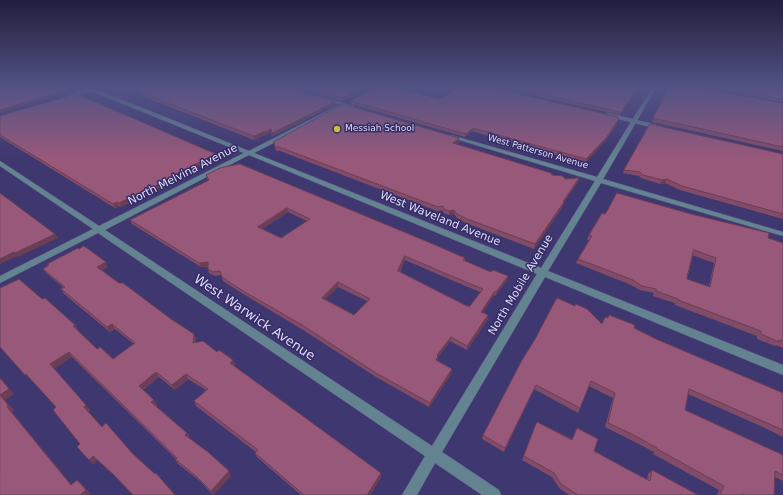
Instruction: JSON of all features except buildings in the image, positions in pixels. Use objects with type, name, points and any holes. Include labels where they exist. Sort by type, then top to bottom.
[{"type":"street","name":"West Waveland Avenue","points":[[148,111],[783,370]]},
{"type":"street","name":"North Melvina Avenue","points":[[0,280],[329,111]]},
{"type":"street","name":"North Mobile Avenue","points":[[409,495],[640,111]]},
{"type":"street","points":[[600,114],[663,128]]},
{"type":"street","name":"West Patterson Avenue","points":[[443,134],[783,234]]},
{"type":"street","name":"West Warwick Avenue","points":[[0,163],[494,495]]},
{"type":"place","name":"Messiah School","points":[[337,129]]}]
